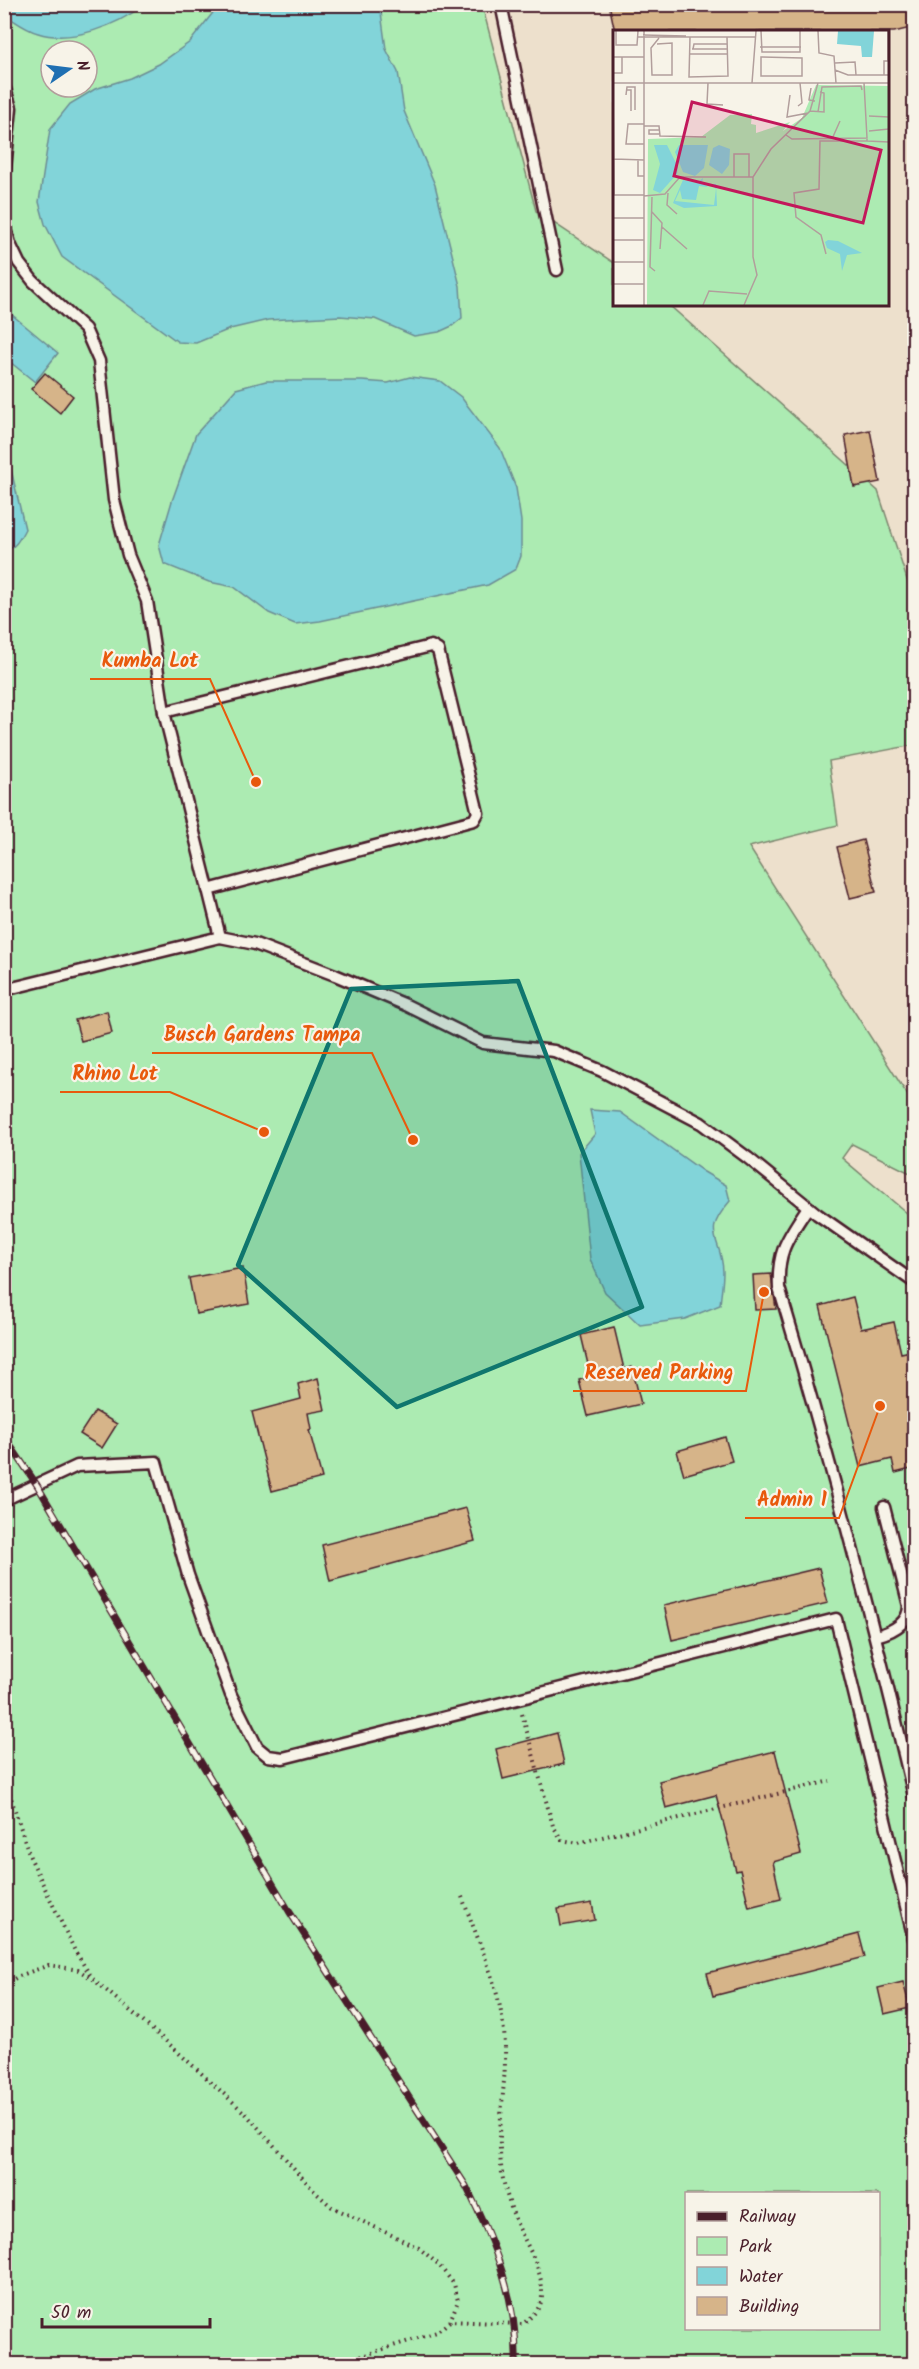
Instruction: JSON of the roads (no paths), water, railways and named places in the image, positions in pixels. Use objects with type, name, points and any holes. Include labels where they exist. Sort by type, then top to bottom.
[{"type":"lane","points":[[501,4],[557,270]]},
{"type":"lane","points":[[4,86],[11,108],[4,178]]},
{"type":"lane","points":[[4,221],[10,244],[19,263],[33,281],[85,329],[99,361],[114,500],[128,555],[147,601],[164,712],[220,937]]},
{"type":"lane","points":[[164,712],[430,646],[438,650],[478,813],[474,820],[208,890]]},
{"type":"lane","points":[[4,990],[220,937],[255,944],[406,1005],[483,1043],[554,1051],[602,1071],[701,1123],[808,1207],[915,1282]]},
{"type":"lane","points":[[808,1207],[784,1248],[778,1265],[779,1288],[823,1437],[910,1758],[915,1796]]},
{"type":"lane","points":[[4,1500],[77,1466],[156,1462],[188,1575],[231,1695],[257,1747],[268,1756],[283,1758],[836,1619],[915,1939]]},
{"type":"lane","points":[[876,1636],[905,1621],[909,1614],[909,1606],[884,1507]]},
{"type":"water","points":[[5,4],[144,5],[108,26],[94,31],[51,36],[25,28],[5,15]]},
{"type":"water","points":[[219,5],[380,5],[386,49],[398,72],[404,111],[435,185],[460,286],[462,318],[439,332],[414,336],[375,319],[340,316],[268,320],[230,329],[196,343],[178,342],[62,257],[45,224],[39,202],[50,129],[70,104],[78,99],[99,99],[99,88],[130,78],[159,64],[190,42]]},
{"type":"water","points":[[5,309],[58,353],[35,382],[5,358]]},
{"type":"water","points":[[410,377],[440,381],[461,397],[500,448],[516,488],[521,521],[521,556],[516,569],[488,585],[320,621],[295,624],[269,613],[234,587],[209,582],[164,564],[159,545],[196,434],[236,389],[266,381],[388,383]]},
{"type":"water","points":[[10,465],[25,529],[15,545],[5,550],[5,466]]},
{"type":"water","points":[[590,1110],[620,1112],[726,1185],[730,1201],[721,1213],[714,1229],[723,1272],[720,1305],[685,1319],[640,1325],[605,1292],[590,1259],[579,1153],[595,1134]]},
{"type":"railway","points":[[4,1436],[37,1485],[289,1911],[466,2186],[486,2228],[502,2272],[513,2317],[516,2364]]},
{"type":"place","name":"Kumba Lot","points":[[256,782]]},
{"type":"place","name":"Rhino Lot","points":[[264,1132]]},
{"type":"place","name":"Busch Gardens Tampa","points":[[413,1140]]},
{"type":"place","name":"Reserved Parking","points":[[764,1292]]},
{"type":"place","name":"Admin 1","points":[[880,1406]]}]
